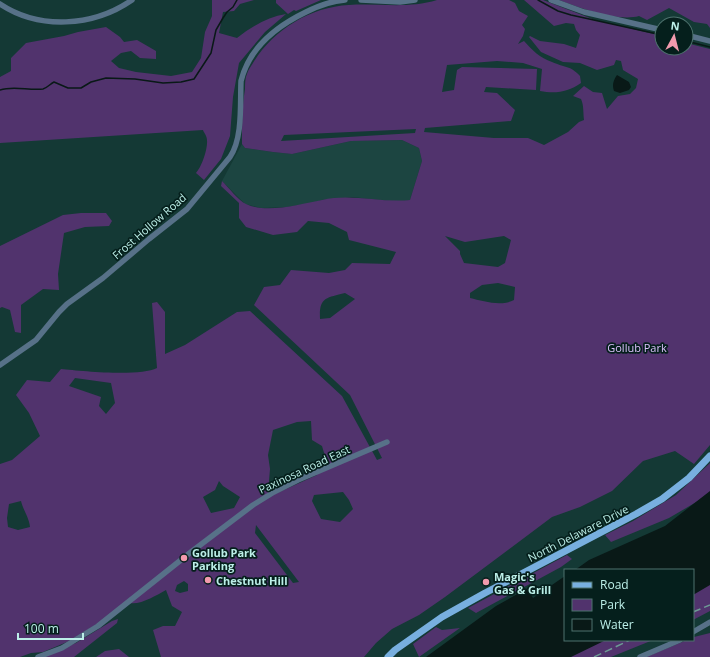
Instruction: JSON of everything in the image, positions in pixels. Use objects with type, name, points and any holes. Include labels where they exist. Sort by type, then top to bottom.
[{"type":"main road","name":"North Delaware Drive","points":[[388,657],[395,650],[442,617],[662,499],[689,478],[710,456]]},
{"type":"street","points":[[0,4],[25,17],[43,21],[58,22],[77,21],[111,12],[132,0]]},
{"type":"street","name":"Frost Hollow Road","points":[[0,365],[36,340],[66,304],[103,278],[149,238],[187,209],[230,157],[234,150],[239,132],[241,81],[254,54],[269,36],[295,17],[330,3],[345,0]]},
{"type":"street","points":[[361,0],[400,2],[414,0]]},
{"type":"street","points":[[551,0],[584,12],[654,28]]},
{"type":"street","points":[[694,37],[710,41]]},
{"type":"street","name":"Paxinosa Road East","points":[[38,657],[62,648],[98,626],[207,540],[253,505],[274,492],[298,480],[387,442]]},
{"type":"street","points":[[694,631],[710,622]]},
{"type":"street","points":[[640,657],[678,641]]},
{"type":"shaded area","points":[[402,140],[419,148],[422,161],[410,200],[398,202],[352,197],[322,200],[287,207],[261,208],[245,204],[222,181],[242,144],[245,148],[292,154],[351,141]]},
{"type":"green space","points":[[212,0],[254,0],[240,4],[234,11],[223,12],[219,33],[237,38],[260,23],[273,17],[286,14],[265,32],[239,63],[233,97],[230,136],[221,159],[204,180],[196,173],[203,161],[207,144],[206,135],[203,130],[0,143],[0,77],[11,71],[11,58],[26,43],[106,27],[120,37],[124,42],[137,40],[156,51],[156,59],[140,58],[131,51],[121,53],[111,61],[119,68],[136,72],[171,76],[192,72],[201,58],[205,32],[212,16]]},
{"type":"green space","points":[[276,0],[321,0],[296,11],[294,10],[288,14],[276,3]]},
{"type":"green space","name":"Gollub Park","points":[[437,0],[509,0],[515,3],[519,11],[528,16],[522,25],[525,29],[518,44],[524,41],[540,56],[573,70],[580,76],[581,83],[567,90],[546,92],[540,91],[542,69],[523,63],[497,61],[447,65],[442,92],[454,90],[457,70],[462,67],[537,69],[536,90],[486,87],[484,92],[497,93],[515,110],[511,121],[425,128],[424,132],[494,138],[528,138],[544,145],[568,132],[579,122],[584,120],[581,99],[573,96],[584,86],[593,92],[602,93],[607,109],[618,96],[630,94],[636,88],[638,79],[623,70],[621,61],[616,60],[614,65],[597,70],[580,63],[563,62],[541,52],[529,37],[530,36],[540,41],[564,44],[576,48],[580,35],[574,24],[566,23],[554,26],[524,0],[543,0],[595,20],[654,34],[654,56],[694,56],[694,45],[710,49],[710,445],[694,464],[675,451],[643,461],[612,491],[580,507],[552,517],[445,597],[419,615],[392,629],[376,643],[364,657],[161,657],[153,630],[163,626],[175,626],[182,612],[172,606],[166,590],[141,602],[126,602],[102,621],[67,642],[43,652],[31,653],[20,657],[0,657],[0,464],[12,460],[40,436],[29,413],[16,395],[27,380],[50,382],[61,369],[124,373],[149,371],[157,368],[152,303],[157,302],[165,312],[165,354],[185,345],[237,312],[250,311],[342,396],[377,460],[382,458],[350,395],[254,305],[264,287],[280,285],[291,270],[329,273],[345,270],[352,263],[390,264],[396,252],[349,240],[347,232],[329,223],[308,221],[297,232],[273,235],[246,227],[239,218],[239,203],[221,186],[222,181],[246,204],[264,208],[284,207],[344,197],[399,201],[410,200],[422,161],[419,148],[402,140],[351,141],[292,154],[273,152],[245,148],[242,144],[242,123],[245,83],[250,67],[271,40],[294,22],[320,10],[334,7],[349,5],[415,4]],"holes":[[[416,129],[415,133],[281,141],[284,135]],[[445,236],[465,242],[504,236],[511,240],[505,263],[498,267],[464,263],[460,251]],[[498,283],[515,287],[514,300],[503,303],[492,303],[470,298],[470,293],[482,285]],[[345,293],[355,299],[330,318],[320,319],[322,302],[328,298]],[[75,378],[111,383],[115,403],[106,414],[99,406],[101,397],[69,386]],[[311,421],[312,440],[322,446],[325,456],[318,468],[317,475],[275,494],[269,481],[270,469],[268,455],[273,430],[297,422]],[[219,481],[223,486],[240,497],[234,508],[211,513],[203,497],[215,490]],[[343,492],[353,509],[340,522],[321,519],[312,501],[314,495]],[[21,501],[30,527],[18,530],[8,527],[7,518],[9,504]],[[256,525],[299,582],[293,583],[255,533]],[[184,581],[188,584],[188,591],[180,593],[175,591],[177,585]]]},
{"type":"green space","points":[[559,0],[710,0],[710,28],[707,24],[694,22],[694,16],[683,16],[669,8],[647,20],[639,16],[610,16],[577,7]]},
{"type":"green space","points":[[106,213],[112,221],[109,226],[85,227],[64,233],[58,274],[59,290],[43,289],[21,305],[21,333],[15,332],[10,310],[2,307],[0,308],[0,246],[63,215]]},
{"type":"green space","points":[[710,463],[710,494],[669,518],[611,542],[605,535],[633,521],[676,495]]},
{"type":"green space","points":[[567,555],[572,559],[561,567],[476,613],[468,608]]},
{"type":"green space","points":[[710,581],[710,611],[694,619],[694,589]]},
{"type":"green space","points":[[118,619],[117,623],[74,657],[42,657],[76,643],[112,621]]},
{"type":"green space","points":[[436,627],[442,630],[460,628],[419,657],[413,644]]},
{"type":"green space","points":[[710,633],[710,657],[646,657],[685,641],[694,641],[694,637]]},
{"type":"green space","points":[[593,641],[651,641],[611,657],[570,657]]},
{"type":"green space","points":[[119,649],[129,657],[96,657],[105,651]]},
{"type":"water","points":[[617,75],[629,82],[631,87],[629,90],[620,93],[614,91],[613,83]]},
{"type":"water","points":[[710,491],[710,585],[694,594],[694,569],[576,569],[589,560],[665,526]]},
{"type":"water","points":[[564,577],[564,641],[604,641],[571,657],[426,657],[496,606],[528,588],[533,598]]},
{"type":"waterway","points":[[0,90],[11,88],[43,89],[54,82],[68,88],[81,88],[91,82],[106,78],[135,79],[163,83],[181,82],[194,79],[211,53],[216,30],[227,12],[233,7],[237,0]]},
{"type":"waterway","points":[[538,0],[558,11],[571,15],[654,33]]},
{"type":"waterway","points":[[694,43],[710,47]]},
{"type":"railway","points":[[694,612],[710,605]]},
{"type":"railway","points":[[594,657],[628,641]]},
{"type":"place","name":"Gollub Park Parking","points":[[184,558]]},
{"type":"place","name":"Chestnut Hill","points":[[208,580]]},
{"type":"place","name":"Magic's Gas & Grill","points":[[486,582]]}]
